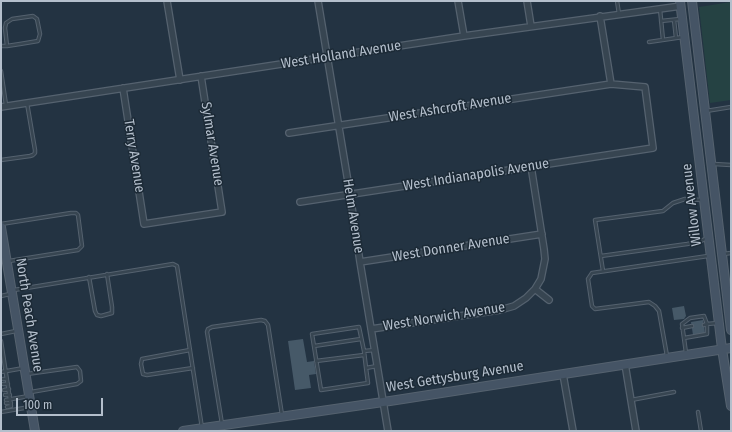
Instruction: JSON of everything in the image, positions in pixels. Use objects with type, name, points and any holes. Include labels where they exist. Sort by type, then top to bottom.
[{"type":"main road","name":"Willow Avenue","points":[[692,1],[731,330]]},
{"type":"main road","name":"Willow Avenue","points":[[680,3],[683,18],[681,38],[694,114],[722,349],[731,406]]},
{"type":"main road","points":[[680,3],[687,8],[693,50],[699,66]]},
{"type":"main road","points":[[694,114],[699,120],[706,160],[711,163]]},
{"type":"main road","points":[[701,174],[705,176],[707,180],[711,207],[713,210],[717,211]]},
{"type":"main road","points":[[704,200],[708,207],[713,226],[715,247],[716,250],[722,254]]},
{"type":"main road","name":"North Peach Avenue","points":[[1,226],[4,257],[12,292],[35,431]]},
{"type":"main road","name":"West Gettysburg Avenue","points":[[183,431],[205,429],[222,425],[383,402],[731,348]]},
{"type":"street","points":[[167,1],[180,80]]},
{"type":"street","name":"Helm Avenue","points":[[318,1],[388,431]]},
{"type":"street","points":[[458,1],[464,36]]},
{"type":"street","points":[[527,1],[531,26]]},
{"type":"street","name":"West Holland Avenue","points":[[4,106],[464,36],[660,8],[680,3]]},
{"type":"street","points":[[600,16],[611,84]]},
{"type":"street","name":"Sylmar Avenue","points":[[144,224],[222,212],[201,76]]},
{"type":"street","name":"West Ashcroft Avenue","points":[[289,134],[339,125],[611,84],[645,87],[653,148]]},
{"type":"street","name":"Terry Avenue","points":[[123,88],[144,224]]},
{"type":"street","name":"West Indianapolis Avenue","points":[[300,202],[653,148]]},
{"type":"street","points":[[531,166],[544,249],[544,264],[541,279],[535,289],[549,300]]},
{"type":"street","name":"West Donner Avenue","points":[[360,262],[542,234]]},
{"type":"street","name":"West Norwich Avenue","points":[[371,329],[500,310],[514,306],[526,298],[535,289]]},
{"type":"street","points":[[625,364],[636,431]]},
{"type":"street","points":[[563,374],[572,431]]},
{"type":"lane","points":[[617,1],[619,14]]},
{"type":"lane","points":[[660,8],[664,40]]},
{"type":"lane","points":[[1,46],[7,46],[38,40],[40,34],[37,19],[33,16],[12,19],[6,23],[5,28],[7,46]]},
{"type":"lane","points":[[661,21],[683,18]]},
{"type":"lane","points":[[650,42],[681,38],[674,20]]},
{"type":"lane","points":[[1,71],[4,106]]},
{"type":"lane","points":[[1,160],[33,155],[35,150],[27,103]]},
{"type":"lane","points":[[705,111],[731,107]]},
{"type":"lane","points":[[711,163],[731,165]]},
{"type":"lane","points":[[603,272],[595,220],[663,211],[673,203],[685,199],[704,200]]},
{"type":"lane","points":[[1,226],[76,213],[78,215],[82,246],[78,250],[4,257]]},
{"type":"lane","points":[[601,256],[687,244],[698,242],[709,237]]},
{"type":"lane","points":[[722,254],[731,253]]},
{"type":"lane","points":[[667,358],[659,311],[655,306],[648,302],[595,309],[592,306],[588,279],[592,273],[711,256]]},
{"type":"lane","points":[[1,296],[12,292],[89,277],[167,264],[177,266],[193,368],[205,429]]},
{"type":"lane","points":[[89,277],[95,312],[97,315],[101,316],[112,313],[107,274]]},
{"type":"lane","points":[[684,338],[707,334],[704,316],[690,318],[682,324],[686,355]]},
{"type":"lane","points":[[222,425],[207,332],[208,329],[212,327],[261,320],[265,321],[268,325],[282,416]]},
{"type":"lane","points":[[705,325],[719,322]]},
{"type":"lane","points":[[682,328],[692,326]]},
{"type":"lane","points":[[359,327],[361,339],[368,383],[320,390],[312,334],[359,327]]},
{"type":"lane","points":[[1,334],[18,331]]},
{"type":"lane","points":[[314,346],[361,339]]},
{"type":"lane","points":[[1,341],[6,371],[7,379],[10,395],[10,401],[11,406],[6,403],[10,401],[29,394],[77,384],[81,381],[80,371],[77,367],[6,371],[1,372]]},
{"type":"lane","points":[[190,350],[142,359],[141,364],[143,374],[147,375],[193,368]]},
{"type":"lane","points":[[316,361],[375,350]]},
{"type":"lane","points":[[366,368],[377,366]]},
{"type":"lane","points":[[4,390],[9,389]]},
{"type":"lane","points":[[631,400],[674,392]]},
{"type":"lane","points":[[5,395],[10,395]]},
{"type":"lane","points":[[1,412],[31,407]]},
{"type":"lane","points":[[698,412],[701,431]]},
{"type":"green space","points":[[731,2],[731,100],[710,103],[699,7]]},
{"type":"building","points":[[684,306],[686,316],[684,319],[674,320],[672,308]]},
{"type":"building","points":[[703,320],[705,334],[693,335],[691,322]]},
{"type":"building","points":[[303,339],[307,362],[314,361],[316,374],[309,375],[311,388],[295,390],[288,341]]}]
